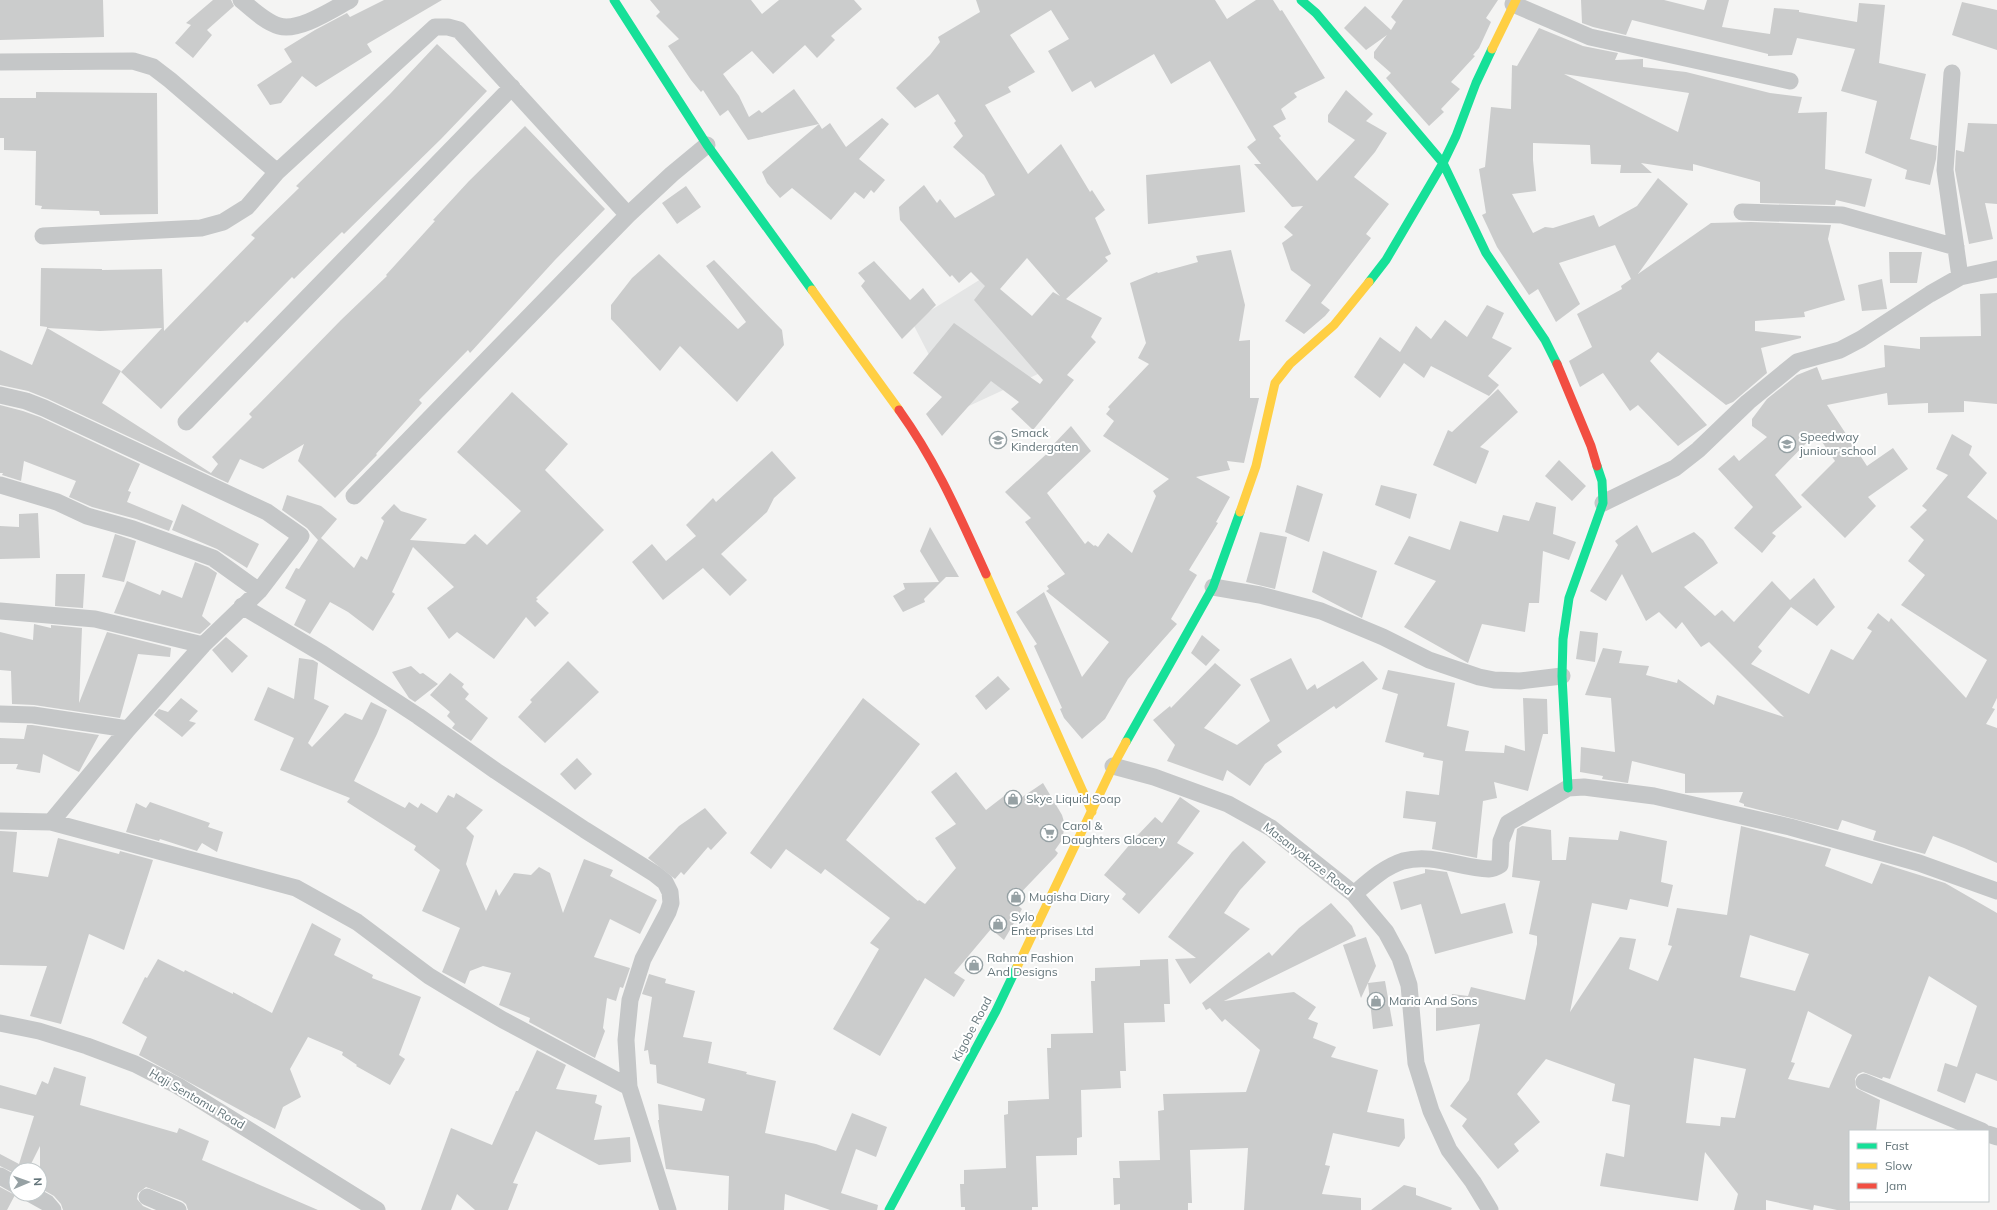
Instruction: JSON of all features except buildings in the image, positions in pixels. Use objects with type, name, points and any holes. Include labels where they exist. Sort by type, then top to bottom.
[{"type":"street","points":[[241,0],[267,20],[280,26],[296,26],[350,0]]},
{"type":"street","points":[[614,0],[707,144],[920,440],[947,488],[1092,812]]},
{"type":"street","points":[[1301,0],[1316,13],[1443,163],[1486,253],[1536,324],[1564,380],[1591,446],[1602,482],[1603,503],[1569,598],[1563,639],[1562,676],[1568,788]]},
{"type":"street","points":[[1514,2],[1590,37],[1790,81]]},
{"type":"street","name":"Kigobe Road","points":[[889,1210],[996,1011],[1113,766],[1214,587],[1250,485],[1275,383],[1290,364],[1334,325],[1386,260],[1443,163],[1456,136],[1476,83],[1514,2]]},
{"type":"street","points":[[43,236],[201,228],[223,222],[247,207],[277,172],[435,27],[448,27],[459,30],[628,215]]},
{"type":"street","points":[[0,62],[133,61],[152,67],[170,80],[277,172]]},
{"type":"street","points":[[1952,73],[1945,170],[1960,277]]},
{"type":"street","points":[[186,422],[512,87]]},
{"type":"street","points":[[354,496],[628,215],[707,144]]},
{"type":"street","points":[[1742,212],[1842,215],[1956,247]]},
{"type":"street","points":[[1603,503],[1675,468],[1698,450],[1754,397],[1797,362],[1840,350],[1861,339],[1930,294],[1960,277],[1997,269]]},
{"type":"street","points":[[0,395],[26,401],[44,408],[267,512],[301,536],[259,591],[203,645],[128,729],[51,822]]},
{"type":"street","points":[[0,485],[57,502],[87,516],[133,529],[213,558],[259,591]]},
{"type":"street","points":[[1214,587],[1260,595],[1321,611],[1383,637],[1429,660],[1479,677],[1494,680],[1520,681],[1562,676]]},
{"type":"street","points":[[242,606],[323,654],[418,716],[496,771],[665,882],[670,892],[671,903],[668,912],[643,959],[630,1000],[626,1040],[629,1087],[668,1210]]},
{"type":"street","points":[[0,612],[95,619],[203,645]]},
{"type":"street","points":[[0,714],[33,715],[128,729]]},
{"type":"street","name":"Masanyakaze Road","points":[[1113,766],[1154,777],[1228,804],[1271,828],[1354,894],[1386,932],[1400,958],[1409,985],[1416,1063],[1431,1111],[1449,1150],[1473,1182],[1490,1210]]},
{"type":"street","points":[[1354,894],[1370,879],[1389,866],[1404,861],[1433,859],[1485,868],[1495,868],[1500,865],[1501,841],[1508,823],[1568,788],[1584,787],[1654,796],[1790,826],[1919,863],[1997,891]]},
{"type":"street","points":[[0,821],[51,822],[296,888],[357,922],[429,976],[503,1020],[629,1087]]},
{"type":"street","name":"Haji Sentamu Road","points":[[0,1023],[39,1031],[87,1046],[135,1064],[178,1086],[377,1210]]},
{"type":"street","points":[[1864,1082],[1980,1130]]},
{"type":"street","points":[[147,1197],[178,1210]]},
{"type":"street","points":[[44,1202],[53,1210]]},
{"type":"shaded area","points":[[989,274],[1053,367],[958,411],[912,322]]},
{"type":"traffic: fast","points":[[614,0],[707,145],[812,290]]},
{"type":"traffic: fast","points":[[1301,0],[1316,13],[1443,163],[1486,253],[1545,340],[1557,364]]},
{"type":"traffic: fast","points":[[1369,282],[1386,260],[1443,163],[1456,136],[1476,83],[1492,49]]},
{"type":"traffic: fast","points":[[1568,788],[1562,676],[1563,639],[1569,598],[1603,503],[1602,481],[1597,466]]},
{"type":"traffic: fast","points":[[1126,742],[1213,587],[1240,512]]},
{"type":"traffic: fast","points":[[889,1210],[996,1011],[1017,967]]},
{"type":"traffic: slow","points":[[1492,49],[1516,0]]},
{"type":"traffic: slow","points":[[1240,512],[1256,466],[1275,383],[1290,364],[1334,325],[1369,282]]},
{"type":"traffic: slow","points":[[812,290],[899,410]]},
{"type":"traffic: slow","points":[[986,574],[1092,812]]},
{"type":"traffic: slow","points":[[1017,967],[1113,766],[1126,742]]},
{"type":"traffic: jam","points":[[1557,364],[1591,446],[1597,466]]},
{"type":"traffic: jam","points":[[899,410],[913,430],[936,470],[957,510],[986,574]]},
{"type":"place","name":"Smack Kindergaten","points":[[998,440]]},
{"type":"place","name":"Speedway juniour school","points":[[1787,444]]},
{"type":"place","name":"Skye Liquid Soap","points":[[1013,799]]},
{"type":"place","name":"Carol & Daughters Glocery","points":[[1049,833]]},
{"type":"place","name":"Mugisha Diary","points":[[1016,897]]},
{"type":"place","name":"Sylo Enterprises Ltd","points":[[998,924]]},
{"type":"place","name":"Rahma Fashion And Designs","points":[[974,965]]},
{"type":"place","name":"Maria And Sons","points":[[1376,1001]]}]
